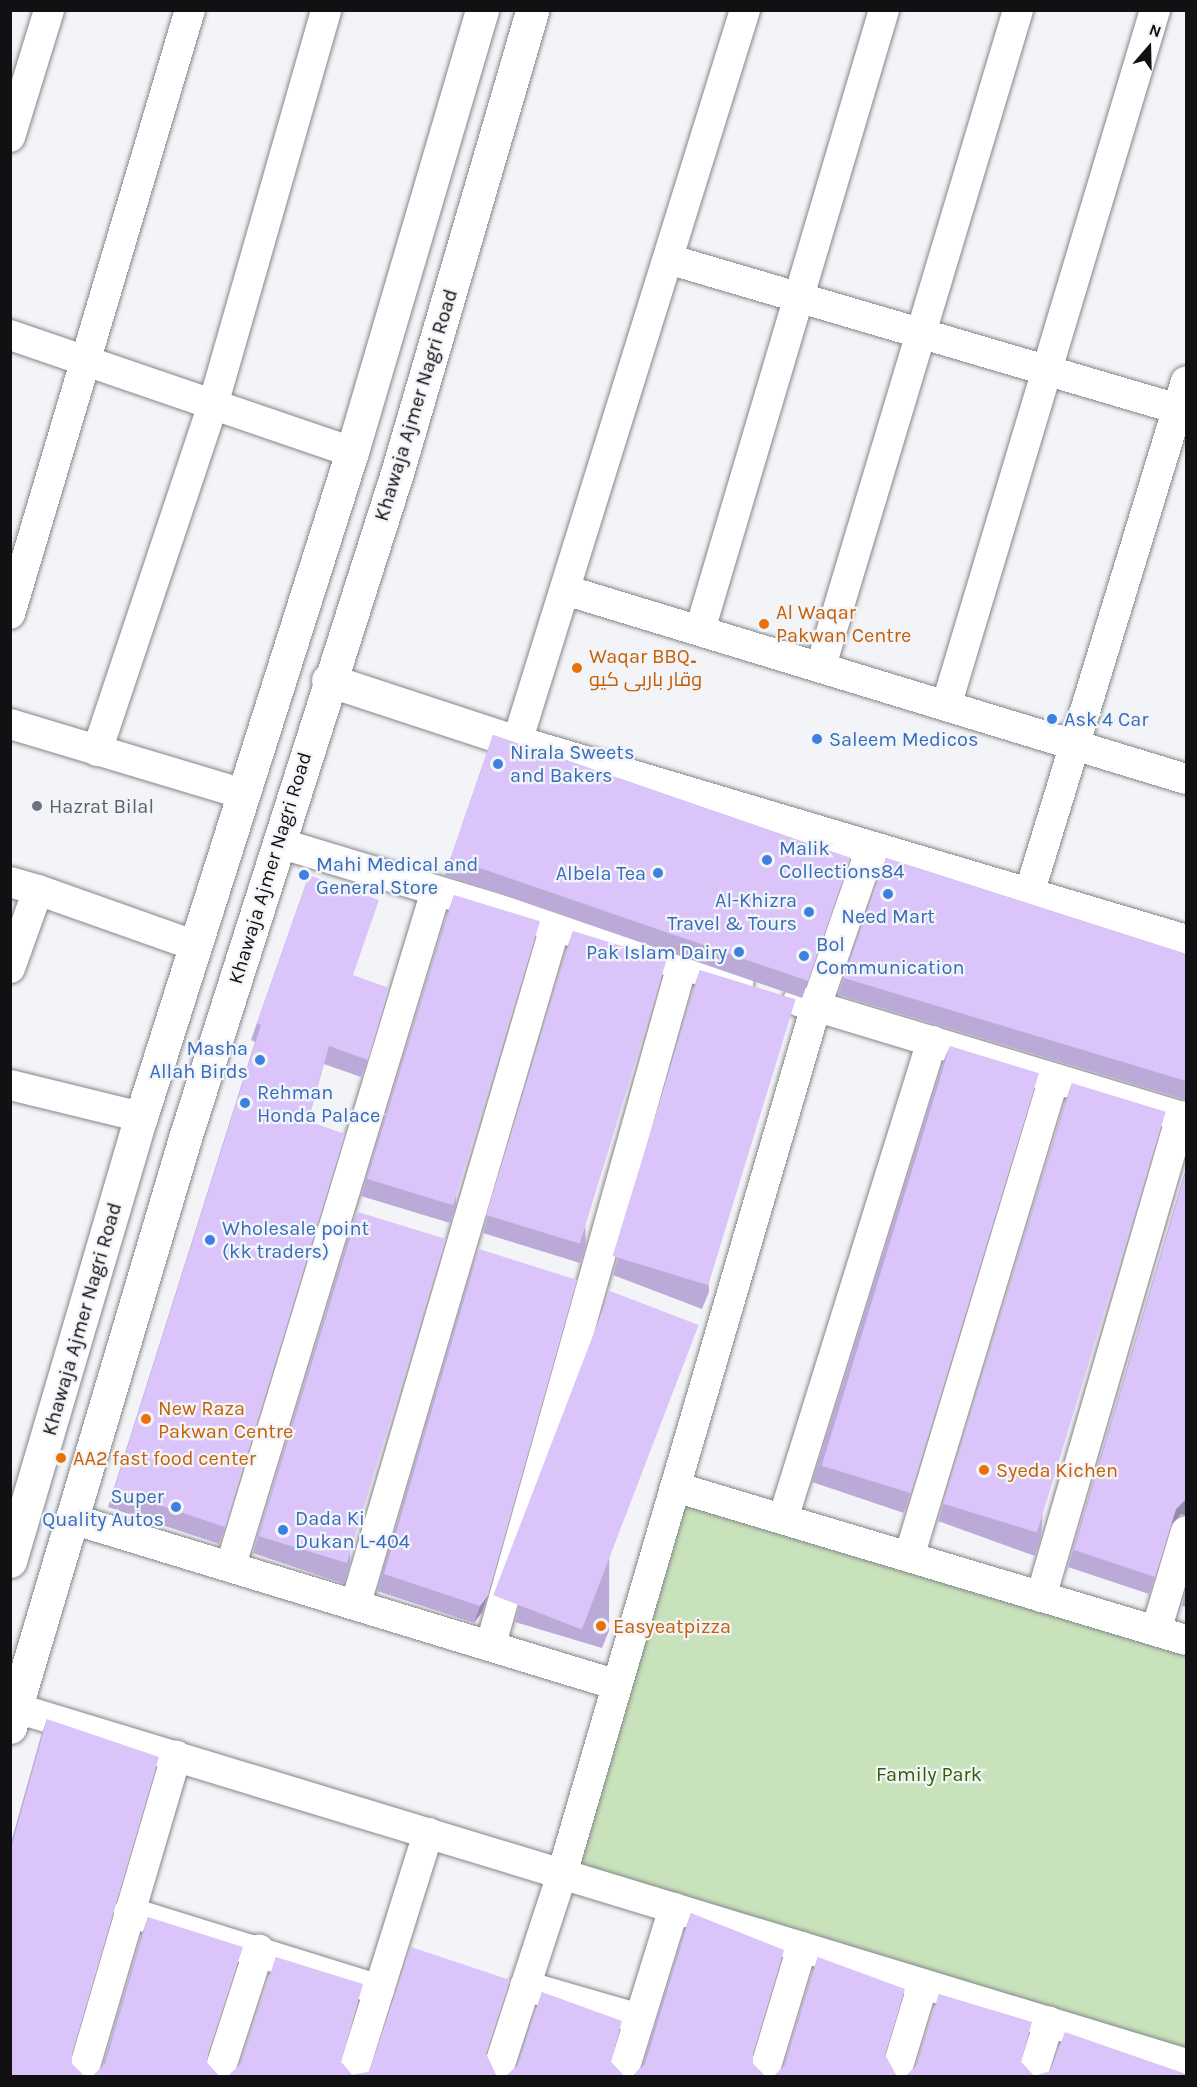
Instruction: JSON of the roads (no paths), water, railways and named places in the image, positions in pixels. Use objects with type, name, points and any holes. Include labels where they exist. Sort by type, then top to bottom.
[{"type":"street","points":[[10,137],[15,104],[49,10]]},
{"type":"street","points":[[10,614],[190,10]]},
{"type":"street","points":[[97,751],[213,405],[326,10]]},
{"type":"street","name":"Khawaja Ajmer Nagri Road","points":[[10,1561],[141,1117],[352,452],[482,10]]},
{"type":"street","name":"Khawaja Ajmer Nagri Road","points":[[13,1717],[256,912],[368,560],[532,10]]},
{"type":"street","points":[[517,742],[745,10]]},
{"type":"street","points":[[700,630],[884,10]]},
{"type":"street","points":[[821,666],[1018,10]]},
{"type":"street","points":[[947,703],[1155,10]]},
{"type":"street","points":[[668,259],[1178,409]]},
{"type":"street","points":[[10,335],[352,452]]},
{"type":"street","points":[[1029,894],[1186,381]]},
{"type":"street","points":[[321,548],[368,560]]},
{"type":"street","points":[[565,590],[1076,741],[1186,779]]},
{"type":"street","points":[[328,680],[517,742],[1186,941]]},
{"type":"street","points":[[10,724],[244,794]]},
{"type":"street","points":[[279,843],[1184,1117],[1041,1597]]},
{"type":"street","points":[[496,2076],[562,1874],[614,1684],[675,1486],[816,1006],[871,848]]},
{"type":"street","points":[[10,968],[24,886],[196,946]]},
{"type":"street","points":[[231,1565],[436,891]]},
{"type":"street","points":[[212,899],[256,912]]},
{"type":"street","points":[[356,1603],[555,927]]},
{"type":"street","points":[[491,1644],[682,965]]},
{"type":"street","points":[[783,1519],[932,1041]]},
{"type":"street","points":[[909,1557],[1054,1078]]},
{"type":"street","points":[[10,1085],[141,1117]]},
{"type":"street","points":[[340,1207],[373,1217]]},
{"type":"street","points":[[428,1234],[494,1254]]},
{"type":"street","points":[[559,1275],[623,1298]]},
{"type":"street","points":[[687,1322],[719,1334]]},
{"type":"street","points":[[675,1486],[1186,1641]]},
{"type":"street","points":[[72,1519],[491,1644],[614,1684]]},
{"type":"street","points":[[1156,1631],[1186,1531]]},
{"type":"street","points":[[13,1717],[176,1756],[1049,2022],[1179,2067]]},
{"type":"street","points":[[82,2076],[176,1756]]},
{"type":"street","points":[[352,2076],[428,1833]]},
{"type":"street","points":[[621,2076],[674,1908]]},
{"type":"street","points":[[129,1912],[260,1950],[379,1990]]},
{"type":"street","points":[[763,2076],[802,1947]]},
{"type":"street","points":[[218,2076],[260,1950]]},
{"type":"street","points":[[895,2076],[923,1984]]},
{"type":"street","points":[[525,1986],[639,2019]]},
{"type":"street","points":[[1032,2076],[1049,2022]]},
{"type":"place","name":"Al Waqar Pakwan Centre","points":[[764,624]]},
{"type":"place","name":"Waqar BBQ۔ وقار باربی کیو","points":[[577,668]]},
{"type":"place","name":"Ask 4 Car","points":[[1052,719]]},
{"type":"place","name":"Saleem Medicos","points":[[817,739]]},
{"type":"place","name":"Nirala Sweets and Bakers","points":[[498,764]]},
{"type":"place","name":"Hazrat Bilal","points":[[37,806]]},
{"type":"place","name":"Malik Collections84","points":[[767,860]]},
{"type":"place","name":"Albela Tea","points":[[658,873]]},
{"type":"place","name":"Mahi Medical and General Store","points":[[304,875]]},
{"type":"place","name":"Need Mart","points":[[888,894]]},
{"type":"place","name":"Al-Khizra Travel & Tours","points":[[809,912]]},
{"type":"place","name":"Pak Islam Dairy","points":[[739,952]]},
{"type":"place","name":"Bol Communication","points":[[804,956]]},
{"type":"place","name":"Masha Allah Birds","points":[[260,1060]]},
{"type":"place","name":"Rehman Honda Palace","points":[[245,1103]]},
{"type":"place","name":"Wholesale point (kk traders)","points":[[210,1240]]},
{"type":"place","name":"New Raza Pakwan Centre","points":[[146,1419]]},
{"type":"place","name":"AA2 fast food center","points":[[61,1458]]},
{"type":"place","name":"Syeda Kichen","points":[[984,1470]]},
{"type":"place","name":"Super Quality Autos","points":[[176,1507]]},
{"type":"place","name":"Dada Ki Dukan L-404","points":[[283,1530]]},
{"type":"place","name":"Easyeatpizza","points":[[601,1626]]},
{"type":"park label","name":"Family Park","points":[[929,1774]]}]
